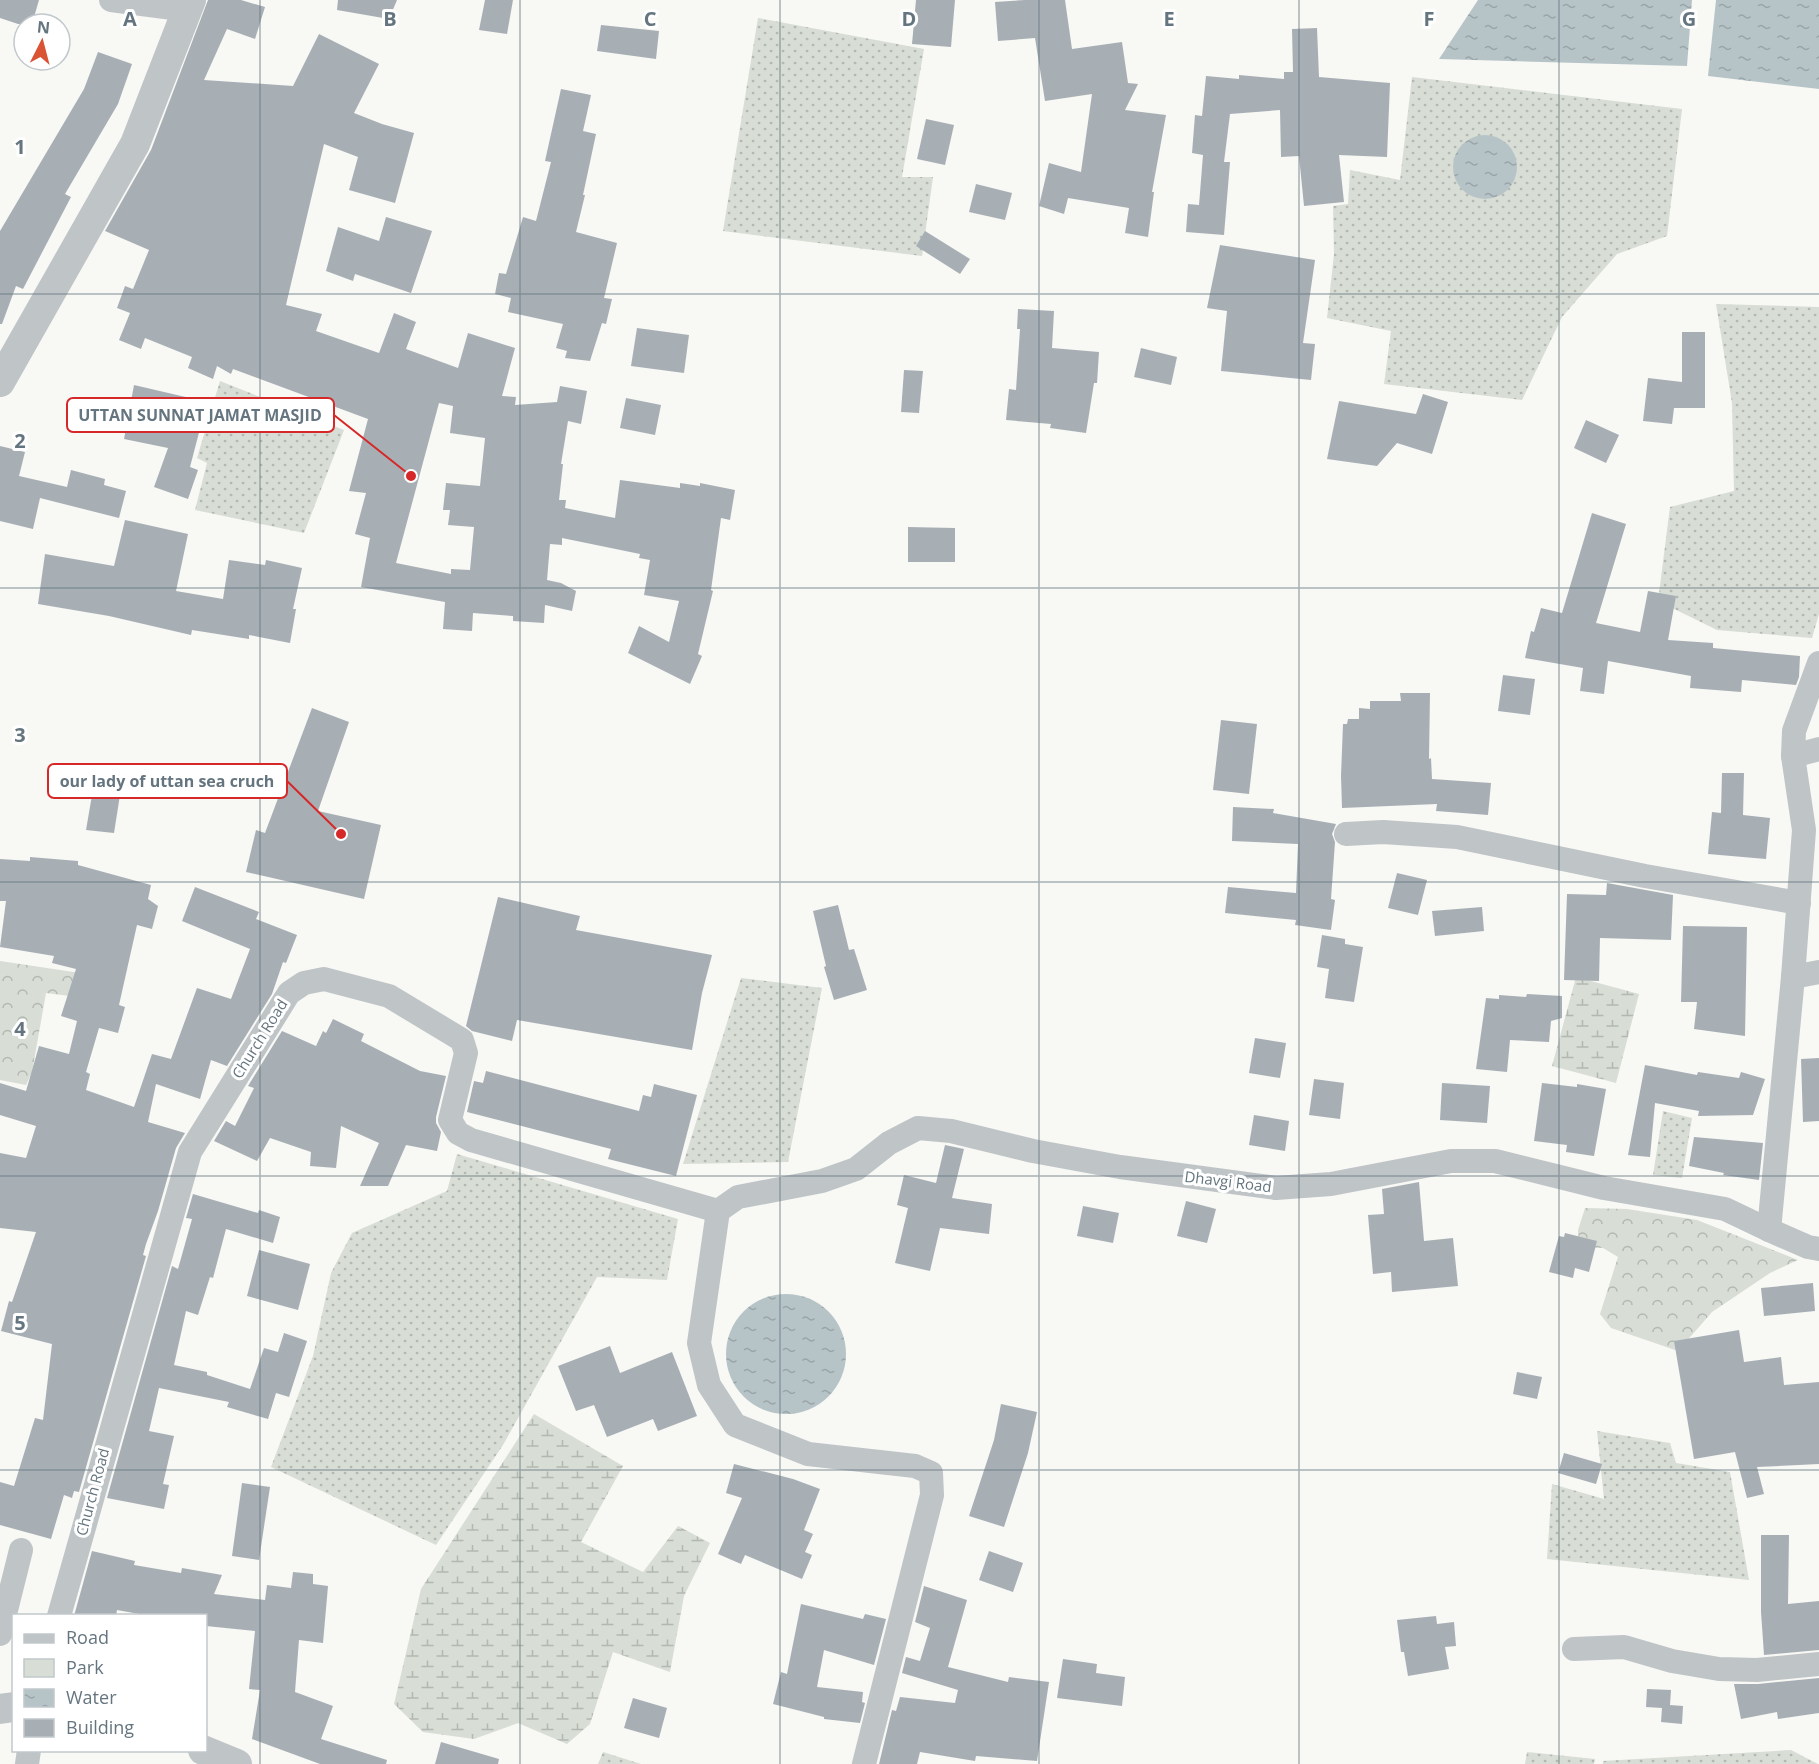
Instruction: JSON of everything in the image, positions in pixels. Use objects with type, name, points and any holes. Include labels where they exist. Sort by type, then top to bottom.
[{"type":"street","points":[[0,382],[135,144],[190,5],[140,5],[111,0]]},
{"type":"street","points":[[1769,1230],[1793,977],[1804,830],[1793,756],[1794,730],[1819,663]]},
{"type":"street","points":[[1793,756],[1819,749]]},
{"type":"street","points":[[1346,834],[1383,832],[1457,837],[1645,876],[1799,903]]},
{"type":"street","points":[[1793,977],[1819,972]]},
{"type":"street","name":"Church Road","points":[[60,1614],[190,1152],[289,993],[304,983],[324,979],[389,996],[462,1040],[466,1053],[450,1120],[458,1132],[471,1140],[718,1211]]},
{"type":"street","name":"Dhavgi Road","points":[[718,1211],[738,1197],[822,1181],[856,1169],[889,1143],[918,1128],[951,1131],[1033,1151],[1120,1167],[1276,1188],[1331,1184],[1451,1161],[1495,1161],[1604,1188],[1725,1209],[1808,1247],[1819,1249]]},
{"type":"street","points":[[718,1211],[699,1343],[709,1385],[735,1425],[808,1454],[915,1466],[931,1473],[933,1495],[864,1764]]},
{"type":"street","points":[[0,1634],[21,1550]]},
{"type":"street","points":[[1574,1649],[1624,1647],[1672,1661],[1719,1669],[1757,1670],[1819,1664]]},
{"type":"street","points":[[207,1752],[237,1764]]},
{"type":"green space","points":[[758,18],[924,49],[902,177],[933,177],[922,256],[723,231]]},
{"type":"green space","points":[[1412,77],[1682,109],[1667,236],[1617,254],[1562,317],[1522,400],[1384,384],[1391,331],[1327,318],[1334,254],[1333,206],[1348,204],[1350,170],[1400,180]]},
{"type":"green space","points":[[1716,304],[1819,307],[1819,614],[1812,638],[1717,630],[1658,601],[1670,507],[1734,491],[1732,403]]},
{"type":"green space","points":[[220,381],[344,430],[304,533],[195,510],[207,463],[197,458]]},
{"type":"green space","points":[[0,961],[107,977],[101,1000],[46,993],[32,1072],[26,1085],[0,1080]]},
{"type":"green space","points":[[1576,977],[1639,994],[1616,1083],[1552,1066]]},
{"type":"green space","points":[[741,978],[822,988],[788,1162],[683,1164]]},
{"type":"green space","points":[[1663,1111],[1692,1118],[1682,1178],[1653,1175]]},
{"type":"green space","points":[[457,1154],[678,1219],[667,1280],[597,1277],[503,1445],[436,1545],[271,1467],[313,1356],[331,1273],[352,1233],[447,1191]]},
{"type":"green space","points":[[1585,1208],[1627,1209],[1697,1220],[1798,1260],[1770,1273],[1712,1312],[1678,1351],[1611,1328],[1600,1314],[1618,1257],[1603,1248],[1579,1247],[1578,1230]]},
{"type":"green space","points":[[534,1414],[623,1466],[581,1542],[643,1572],[678,1526],[710,1543],[684,1596],[670,1672],[613,1652],[590,1724],[567,1744],[518,1723],[474,1739],[423,1732],[394,1704],[421,1589]]},
{"type":"green space","points":[[1597,1431],[1670,1443],[1676,1463],[1730,1472],[1749,1580],[1547,1559],[1552,1484],[1604,1499]]},
{"type":"green space","points":[[1791,1750],[1818,1764],[1603,1764],[1603,1761]]},
{"type":"green space","points":[[603,1752],[641,1764],[598,1764]]},
{"type":"green space","points":[[1527,1752],[1595,1759],[1594,1764],[1525,1764]]},
{"type":"water","points":[[1478,0],[1692,0],[1687,66],[1439,59]]},
{"type":"water","points":[[1716,0],[1819,0],[1819,89],[1708,76]]},
{"type":"water","points":[[1485,135],[1503,141],[1511,149],[1517,167],[1511,185],[1503,193],[1485,199],[1467,193],[1459,185],[1453,167],[1459,149],[1467,141]]},
{"type":"water","points":[[786,1294],[809,1298],[829,1311],[842,1331],[846,1354],[842,1377],[829,1397],[809,1410],[786,1414],[763,1410],[743,1397],[730,1377],[726,1354],[730,1331],[743,1311],[763,1298]]},
{"type":"building","points":[[0,0],[39,0],[36,12],[12,12],[12,22],[0,18]]},
{"type":"building","points":[[208,0],[241,0],[265,7],[255,39],[227,29],[204,80],[293,86],[319,34],[379,64],[354,113],[414,133],[395,203],[349,190],[358,157],[324,144],[286,305],[322,314],[316,331],[379,353],[394,313],[416,322],[406,349],[458,368],[468,333],[515,348],[502,396],[516,397],[515,405],[557,402],[560,386],[587,391],[581,424],[568,421],[561,464],[563,464],[559,500],[566,500],[565,508],[615,518],[620,480],[680,488],[680,483],[700,486],[700,483],[735,490],[730,520],[721,518],[711,590],[713,591],[698,654],[702,656],[690,684],[628,653],[639,626],[669,642],[679,601],[644,595],[650,560],[639,558],[640,554],[562,538],[562,545],[550,544],[547,580],[561,583],[576,591],[572,611],[545,605],[544,623],[513,621],[513,616],[473,613],[472,631],[443,629],[445,602],[361,587],[370,538],[355,534],[366,493],[349,491],[368,419],[233,369],[231,374],[217,366],[213,379],[188,368],[192,357],[145,338],[141,349],[119,340],[130,313],[117,308],[125,286],[133,289],[149,250],[105,231],[151,150]],"holes":[[[439,403],[453,406],[450,433],[485,438],[480,486],[446,483],[443,510],[450,510],[448,525],[474,527],[470,570],[451,569],[451,574],[396,563]]]},
{"type":"building","points":[[338,0],[397,0],[389,19],[337,10]]},
{"type":"building","points":[[485,0],[513,0],[507,34],[479,30]]},
{"type":"building","points":[[916,0],[955,0],[951,47],[912,44]]},
{"type":"building","points":[[1065,0],[1072,49],[1122,42],[1128,83],[1138,84],[1125,110],[1166,115],[1152,192],[1154,192],[1148,237],[1125,233],[1129,208],[1068,198],[1064,214],[1039,206],[1049,163],[1081,172],[1092,94],[1045,101],[1035,38],[998,41],[995,2]]},
{"type":"building","points":[[601,25],[659,31],[656,59],[597,51]]},
{"type":"building","points":[[1317,28],[1319,77],[1390,83],[1387,157],[1339,155],[1344,202],[1304,206],[1299,156],[1281,157],[1280,110],[1230,114],[1224,162],[1230,162],[1224,235],[1186,232],[1188,204],[1199,205],[1203,155],[1192,153],[1195,115],[1202,116],[1206,76],[1239,79],[1239,75],[1284,79],[1284,72],[1293,72],[1292,29]]},
{"type":"building","points":[[98,52],[132,64],[118,104],[65,194],[71,197],[23,289],[16,286],[2,324],[0,324],[0,231],[84,89]]},
{"type":"building","points":[[561,89],[591,95],[583,131],[596,134],[576,232],[617,243],[604,298],[612,299],[606,324],[602,323],[590,361],[565,358],[567,351],[556,348],[563,324],[508,312],[511,298],[495,294],[499,273],[506,274],[523,217],[536,221],[551,162],[545,161]]},
{"type":"building","points":[[926,119],[954,125],[945,165],[917,159]]},
{"type":"building","points":[[976,184],[1012,193],[1005,220],[969,212]]},
{"type":"building","points":[[386,217],[432,231],[411,293],[355,274],[353,281],[326,271],[338,227],[379,241]]},
{"type":"building","points":[[925,231],[970,259],[960,274],[916,246]]},
{"type":"building","points":[[1220,245],[1315,260],[1303,343],[1315,344],[1311,380],[1221,371],[1227,311],[1207,308]]},
{"type":"building","points":[[1018,309],[1054,311],[1052,348],[1099,352],[1097,383],[1094,383],[1086,433],[1050,428],[1051,424],[1006,420],[1009,389],[1016,390],[1020,329],[1017,329]]},
{"type":"building","points":[[637,328],[689,335],[684,373],[631,366]]},
{"type":"building","points":[[1682,332],[1705,332],[1705,408],[1674,408],[1672,424],[1643,421],[1648,378],[1682,382]]},
{"type":"building","points":[[1141,348],[1177,357],[1171,385],[1134,377]]},
{"type":"building","points":[[904,370],[923,371],[919,413],[901,412]]},
{"type":"building","points":[[134,385],[207,402],[190,467],[198,470],[188,499],[154,487],[168,448],[124,439]]},
{"type":"building","points":[[1423,394],[1448,402],[1432,454],[1397,443],[1377,466],[1327,459],[1339,401],[1416,414]]},
{"type":"building","points":[[626,398],[661,405],[655,435],[620,428]]},
{"type":"building","points":[[1586,420],[1619,435],[1606,463],[1574,448]]},
{"type":"building","points":[[0,446],[25,452],[19,476],[67,487],[71,470],[105,479],[104,485],[126,491],[119,518],[40,498],[33,529],[0,521]]},
{"type":"building","points":[[1592,513],[1626,524],[1596,623],[1640,632],[1648,591],[1676,596],[1668,640],[1713,643],[1713,648],[1800,656],[1799,677],[1796,685],[1742,680],[1741,692],[1690,688],[1691,676],[1608,661],[1604,694],[1580,691],[1583,668],[1525,658],[1531,631],[1534,632],[1541,608],[1562,613]]},
{"type":"building","points":[[125,520],[188,534],[176,591],[223,599],[229,560],[265,565],[266,560],[302,568],[293,609],[296,609],[290,643],[249,635],[249,639],[192,630],[191,635],[109,616],[38,604],[45,554],[114,566]]},
{"type":"building","points":[[908,527],[955,528],[955,562],[908,562]]},
{"type":"building","points":[[1503,675],[1535,679],[1530,715],[1498,711]]},
{"type":"building","points":[[1400,693],[1430,693],[1429,759],[1431,758],[1432,779],[1491,783],[1488,815],[1436,811],[1437,804],[1342,808],[1343,724],[1347,724],[1348,719],[1359,719],[1359,708],[1370,709],[1370,701],[1401,701]]},
{"type":"building","points":[[312,708],[349,722],[318,811],[381,825],[364,899],[246,872],[256,830],[265,833]]},
{"type":"building","points":[[1221,720],[1257,724],[1249,794],[1213,790]]},
{"type":"building","points":[[96,772],[123,776],[114,833],[86,830]]},
{"type":"building","points":[[1722,773],[1744,773],[1743,815],[1770,818],[1766,859],[1708,854],[1712,812],[1721,813]]},
{"type":"building","points":[[1233,807],[1274,809],[1273,813],[1336,824],[1332,834],[1335,842],[1331,899],[1335,900],[1331,930],[1295,925],[1296,920],[1225,913],[1228,887],[1296,893],[1298,844],[1232,841]]},
{"type":"building","points":[[30,857],[78,861],[78,865],[151,885],[148,899],[158,906],[152,929],[137,925],[119,1005],[125,1007],[118,1033],[99,1028],[86,1072],[90,1074],[86,1090],[134,1107],[152,1054],[171,1059],[197,988],[231,999],[250,949],[182,921],[195,887],[259,912],[256,919],[297,935],[286,963],[283,962],[272,994],[227,1066],[211,1060],[200,1099],[156,1084],[148,1122],[185,1133],[176,1148],[146,1244],[143,1255],[146,1256],[79,1492],[74,1491],[72,1498],[64,1495],[51,1539],[0,1525],[0,1482],[14,1486],[35,1418],[43,1420],[52,1344],[1,1331],[9,1301],[12,1302],[36,1232],[0,1228],[0,1153],[26,1158],[36,1126],[0,1115],[0,1083],[26,1091],[39,1046],[69,1054],[77,1021],[61,1016],[76,969],[52,963],[54,956],[0,947],[6,901],[0,901],[0,859],[30,861]]},
{"type":"building","points":[[1397,873],[1427,880],[1418,915],[1388,908]]},
{"type":"building","points":[[1607,883],[1673,895],[1671,940],[1600,938],[1599,981],[1564,980],[1567,894],[1606,895]]},
{"type":"building","points":[[498,897],[580,916],[576,930],[712,955],[702,993],[692,1050],[517,1020],[512,1041],[472,1031],[466,1026]]},
{"type":"building","points":[[838,905],[849,950],[854,949],[867,990],[834,1000],[824,967],[826,966],[813,911]]},
{"type":"building","points":[[1482,907],[1484,931],[1435,936],[1432,911]]},
{"type":"building","points":[[1683,926],[1747,927],[1745,1036],[1694,1029],[1697,1002],[1681,1002]]},
{"type":"building","points":[[1322,935],[1345,939],[1345,944],[1363,947],[1354,1002],[1325,998],[1329,969],[1317,967]]},
{"type":"building","points":[[1527,994],[1562,996],[1562,1018],[1551,1021],[1549,1042],[1510,1040],[1507,1072],[1476,1069],[1486,998],[1499,999],[1499,995],[1526,997]]},
{"type":"building","points":[[333,1019],[364,1034],[361,1041],[420,1071],[446,1076],[436,1117],[436,1123],[441,1132],[437,1151],[406,1145],[388,1186],[360,1186],[379,1143],[341,1126],[336,1168],[310,1166],[311,1152],[270,1138],[257,1161],[214,1141],[226,1121],[235,1126],[254,1088],[248,1086],[282,1031],[316,1046],[323,1031],[326,1033]]},
{"type":"building","points":[[1255,1038],[1286,1043],[1280,1078],[1249,1073]]},
{"type":"building","points":[[1819,1058],[1819,1121],[1803,1122],[1801,1059]]},
{"type":"building","points":[[1645,1065],[1697,1075],[1698,1072],[1739,1078],[1741,1072],[1765,1079],[1753,1115],[1698,1116],[1699,1111],[1655,1103],[1650,1157],[1628,1155]]},
{"type":"building","points":[[486,1071],[639,1111],[643,1095],[651,1097],[654,1084],[697,1095],[676,1176],[608,1159],[611,1149],[467,1112],[474,1081],[483,1083]]},
{"type":"building","points":[[1314,1079],[1344,1083],[1340,1119],[1309,1115]]},
{"type":"building","points":[[1442,1083],[1490,1086],[1487,1123],[1440,1120]]},
{"type":"building","points":[[1542,1083],[1577,1087],[1577,1084],[1606,1089],[1594,1156],[1566,1152],[1567,1145],[1534,1141]]},
{"type":"building","points":[[1254,1115],[1289,1121],[1285,1151],[1249,1145]]},
{"type":"building","points":[[1694,1137],[1763,1143],[1759,1180],[1723,1175],[1724,1173],[1689,1166]]},
{"type":"building","points":[[945,1145],[964,1149],[952,1198],[992,1204],[989,1234],[940,1228],[930,1271],[895,1263],[908,1208],[897,1205],[904,1175],[936,1183]]},
{"type":"building","points":[[1419,1182],[1424,1241],[1453,1238],[1458,1286],[1392,1292],[1391,1272],[1373,1274],[1368,1215],[1384,1214],[1382,1189]]},
{"type":"building","points":[[193,1194],[280,1217],[273,1243],[226,1229],[213,1278],[210,1277],[198,1315],[186,1311],[174,1365],[207,1372],[207,1375],[250,1389],[264,1348],[278,1352],[284,1333],[307,1341],[289,1397],[276,1393],[268,1419],[227,1407],[229,1402],[159,1388],[149,1431],[174,1436],[163,1484],[169,1485],[164,1509],[107,1498],[172,1266],[178,1269],[192,1219],[186,1218]]},
{"type":"building","points":[[1186,1201],[1216,1209],[1207,1243],[1177,1236]]},
{"type":"building","points":[[1083,1206],[1119,1213],[1113,1243],[1077,1236]]},
{"type":"building","points":[[1565,1233],[1597,1241],[1589,1272],[1575,1268],[1573,1278],[1549,1272],[1559,1236],[1564,1237]]},
{"type":"building","points":[[259,1250],[310,1264],[298,1310],[247,1296]]},
{"type":"building","points":[[1813,1283],[1815,1311],[1764,1316],[1761,1288]]},
{"type":"building","points":[[1739,1330],[1744,1362],[1781,1357],[1784,1385],[1819,1382],[1819,1464],[1757,1467],[1764,1494],[1747,1498],[1735,1452],[1694,1459],[1674,1341]]},
{"type":"building","points":[[610,1346],[620,1373],[672,1352],[697,1416],[658,1431],[653,1419],[607,1437],[594,1405],[576,1411],[558,1366]]},
{"type":"building","points":[[1517,1372],[1542,1377],[1537,1399],[1513,1394]]},
{"type":"building","points":[[1001,1404],[1037,1412],[1028,1453],[1004,1527],[969,1516],[994,1440]]},
{"type":"building","points":[[1564,1453],[1602,1464],[1596,1484],[1558,1473]]},
{"type":"building","points":[[734,1464],[793,1479],[820,1489],[804,1530],[813,1534],[805,1552],[812,1555],[802,1579],[745,1555],[741,1564],[718,1554],[742,1498],[726,1493]]},
{"type":"building","points":[[242,1483],[270,1487],[259,1560],[232,1556]]},
{"type":"building","points":[[1761,1535],[1789,1535],[1788,1604],[1819,1601],[1819,1650],[1764,1655],[1761,1612]]},
{"type":"building","points":[[92,1551],[135,1561],[134,1565],[181,1573],[182,1568],[222,1575],[214,1594],[265,1600],[267,1585],[291,1588],[293,1572],[313,1574],[313,1584],[328,1586],[323,1643],[299,1640],[295,1692],[333,1706],[321,1739],[387,1760],[386,1764],[320,1764],[252,1739],[260,1690],[249,1689],[255,1631],[207,1626],[207,1614],[139,1614],[117,1610],[116,1614],[75,1614]]},
{"type":"building","points":[[989,1551],[1023,1563],[1013,1592],[979,1580]]},
{"type":"building","points":[[924,1586],[967,1600],[948,1667],[1008,1682],[1009,1677],[1049,1682],[1037,1761],[976,1756],[975,1761],[920,1752],[917,1764],[879,1764],[892,1710],[896,1711],[900,1697],[955,1703],[958,1690],[902,1673],[906,1657],[920,1661],[930,1628],[915,1622]]},
{"type":"building","points":[[801,1604],[863,1619],[865,1614],[886,1619],[874,1665],[824,1650],[817,1687],[863,1692],[862,1702],[865,1703],[860,1723],[824,1719],[824,1717],[773,1704],[781,1672],[787,1674]]},
{"type":"building","points":[[1436,1616],[1437,1624],[1454,1622],[1456,1646],[1445,1647],[1449,1669],[1408,1676],[1404,1652],[1401,1652],[1397,1620]]},
{"type":"building","points":[[1063,1659],[1097,1664],[1096,1673],[1125,1677],[1122,1706],[1057,1698]]},
{"type":"building","points":[[1819,1678],[1819,1713],[1778,1719],[1777,1712],[1741,1719],[1734,1684]]},
{"type":"building","points":[[1647,1689],[1671,1690],[1670,1705],[1683,1706],[1682,1724],[1661,1722],[1662,1708],[1646,1707]]},
{"type":"building","points":[[633,1698],[667,1708],[659,1738],[624,1728]]},
{"type":"building","points":[[441,1742],[499,1759],[498,1764],[435,1764]]},
{"type":"place","name":"UTTAN SUNNAT JAMAT MASJID","points":[[411,476]]},
{"type":"place","name":"our lady of uttan sea cruch","points":[[341,834]]}]
